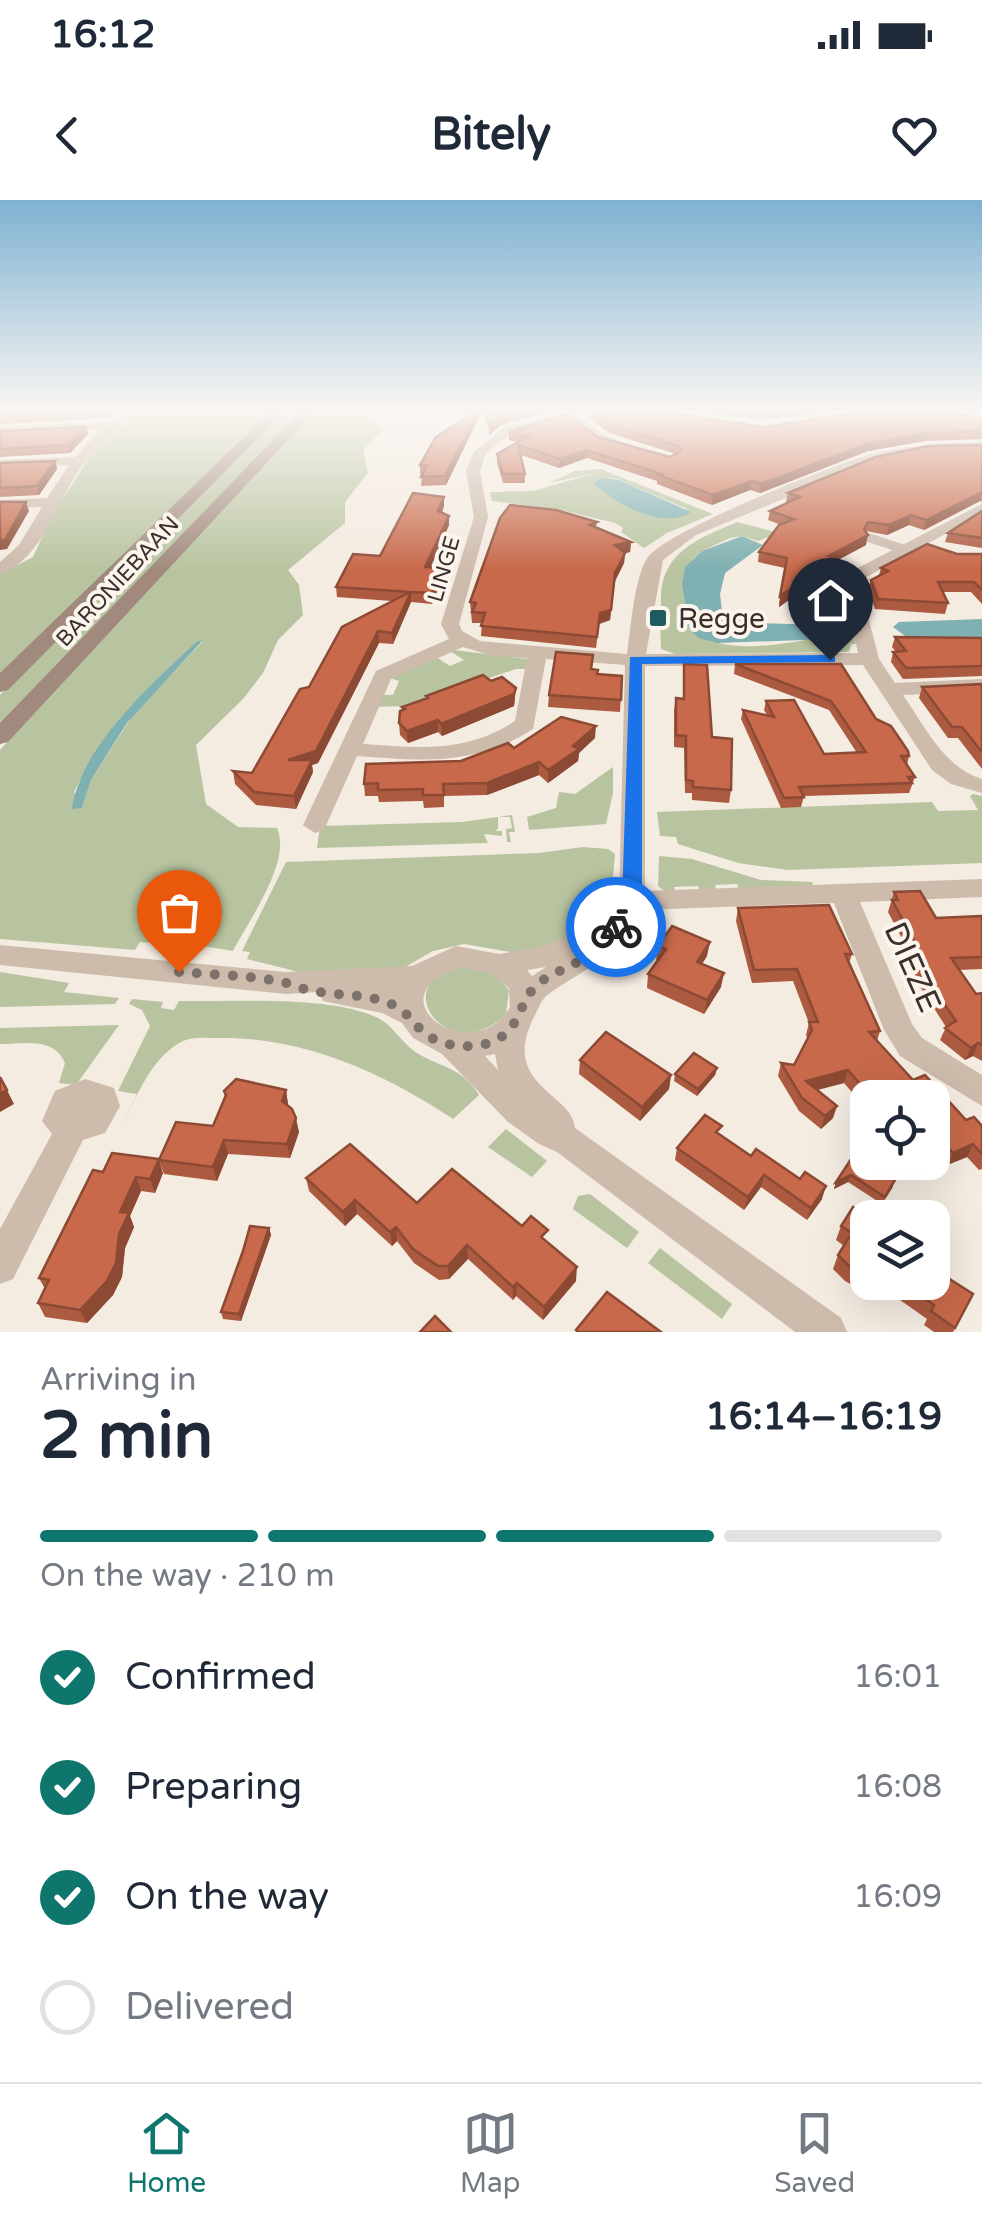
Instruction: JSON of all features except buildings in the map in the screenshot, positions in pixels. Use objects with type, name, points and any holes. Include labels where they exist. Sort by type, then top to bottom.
[{"type":"main road","name":"BARONIEBAAN","points":[[0,684],[223,465]]},
{"type":"main road","name":"BARONIEBAAN","points":[[0,737],[257,465]]},
{"type":"street","points":[[0,569],[24,552],[76,465]]},
{"type":"street","name":"LINGE","points":[[474,465],[473,475],[483,502],[450,624],[454,634],[493,650],[635,660]]},
{"type":"street","points":[[525,996],[540,982],[601,946],[614,933],[624,912],[636,846],[635,660],[650,572],[656,558],[673,542],[859,465]]},
{"type":"street","points":[[0,504],[52,502]]},
{"type":"street","points":[[982,508],[918,546],[850,579],[869,659],[940,765],[959,779],[982,786]]},
{"type":"street","points":[[0,555],[24,552]]},
{"type":"street","points":[[315,825],[383,674],[463,640]]},
{"type":"street","points":[[348,748],[455,756],[484,750],[525,724],[538,653]]},
{"type":"street","points":[[635,660],[869,659]]},
{"type":"street","points":[[892,689],[982,685]]},
{"type":"street","name":"DIEZE","points":[[624,912],[843,892],[982,888]]},
{"type":"street","name":"DIEZE","points":[[843,892],[899,1030],[911,1047],[982,1092]]},
{"type":"street","points":[[502,964],[552,956],[624,912]]},
{"type":"street","points":[[0,955],[286,982],[392,981],[416,977]]},
{"type":"street","points":[[286,982],[308,990],[389,1003],[409,1014],[421,1031],[466,1047],[491,1042],[510,1031],[523,1014],[525,996],[518,978],[502,964],[480,956],[456,956],[433,963],[416,977],[407,996],[409,1014]]},
{"type":"street","points":[[510,1031],[508,1052],[514,1074],[537,1107],[562,1126],[569,1141]]},
{"type":"street","points":[[452,1044],[523,1116],[548,1134],[569,1141],[827,1332]]},
{"type":"street","points":[[0,1266],[72,1130]]},
{"type":"lane","points":[[870,538],[918,546]]},
{"type":"green space","points":[[85,465],[216,465],[0,674],[0,574],[33,557],[51,517]]},
{"type":"green space","points":[[230,465],[251,465],[0,725],[0,695]]},
{"type":"green space","points":[[265,465],[366,465],[368,473],[345,502],[345,523],[288,570],[299,585],[303,615],[278,640],[263,673],[243,699],[196,745],[206,804],[238,827],[277,828],[280,841],[279,857],[267,890],[233,951],[166,940],[164,944],[140,942],[135,950],[0,939],[0,750]],"holes":[[[203,641],[133,715],[91,780],[82,808],[74,792],[98,750],[144,694],[196,642]]]},
{"type":"green space","points":[[601,469],[713,514],[667,533],[644,548],[615,523],[557,509],[492,501],[490,492],[533,491],[596,473],[549,483],[575,471]],"holes":[[[617,479],[687,509],[663,518],[619,501],[593,483]]]},
{"type":"green space","points":[[737,522],[779,533],[758,541],[742,536],[730,538],[692,560],[682,586],[689,629],[721,644],[759,646],[834,635],[833,630],[838,631],[830,624],[847,616],[856,644],[851,644],[849,652],[675,654],[661,649],[661,597],[668,568],[686,548]]},
{"type":"green space","points":[[450,651],[528,659],[525,669],[406,706],[372,707],[380,695],[393,695],[399,681],[387,677],[436,657],[450,666],[464,660]]},
{"type":"green space","points":[[613,767],[613,793],[606,824],[529,830],[527,817],[556,808],[559,792],[575,794]]},
{"type":"green space","points":[[970,796],[982,796],[982,863],[788,870],[738,863],[678,844],[676,837],[660,836],[657,812],[932,802],[938,811],[978,810]]},
{"type":"green space","points":[[512,815],[515,832],[509,832],[511,842],[507,842],[506,829],[512,828],[510,817],[498,817],[495,831],[502,831],[502,836],[484,834],[488,843],[317,848],[320,826],[462,822]]},
{"type":"green space","points":[[583,847],[608,849],[615,854],[606,906],[580,935],[522,954],[464,944],[433,951],[400,970],[303,973],[247,959],[250,952],[242,951],[286,862],[539,853]]},
{"type":"green space","points":[[659,856],[692,859],[761,880],[812,882],[814,889],[740,892],[737,884],[715,885],[717,892],[700,893],[698,886],[674,887],[676,894],[668,894],[658,886]]},
{"type":"green space","points":[[464,966],[492,971],[509,990],[506,1014],[484,1029],[464,1033],[446,1028],[433,1017],[426,1002],[428,987],[440,974]]},
{"type":"green space","points":[[0,972],[69,983],[64,992],[119,998],[115,1004],[0,1007]]},
{"type":"green space","points":[[132,999],[163,1002],[161,1008],[174,1010],[179,1001],[253,1001],[308,1003],[358,1011],[384,1021],[417,1053],[459,1074],[479,1095],[453,1119],[342,1060],[281,1043],[194,1038],[181,1042],[160,1059],[121,1128],[137,1094],[118,1091],[150,1026],[142,1010],[129,1004]]},
{"type":"green space","points":[[119,1025],[76,1085],[59,1083],[65,1063],[54,1049],[37,1043],[0,1044],[0,1028]]},
{"type":"green space","points":[[506,1129],[547,1161],[532,1177],[488,1147]]},
{"type":"green space","points":[[590,1194],[639,1232],[627,1248],[573,1209],[578,1196]]},
{"type":"green space","points":[[660,1248],[732,1304],[722,1319],[648,1263]]},
{"type":"water","points":[[602,478],[619,480],[691,512],[667,518],[640,512],[593,483]]},
{"type":"water","points":[[742,536],[763,545],[725,573],[720,594],[722,611],[749,623],[827,625],[833,630],[832,639],[717,643],[699,638],[689,629],[682,586],[685,567],[702,551]]},
{"type":"water","points":[[982,619],[982,638],[908,638],[893,627],[899,622]]},
{"type":"water","points":[[203,640],[127,723],[91,780],[82,808],[72,809],[89,763],[120,718],[196,642]]},
{"type":"way so far","points":[[179,972],[286,982],[308,990],[389,1003],[409,1014],[421,1031],[441,1043],[466,1047],[491,1042],[510,1031],[523,1014],[525,996],[540,982],[601,946],[616,927]]},
{"type":"place","name":"Regge","points":[[658,618]]},
{"type":"route","points":[[616,927],[632,901],[636,846],[635,660],[830,660]]}]
